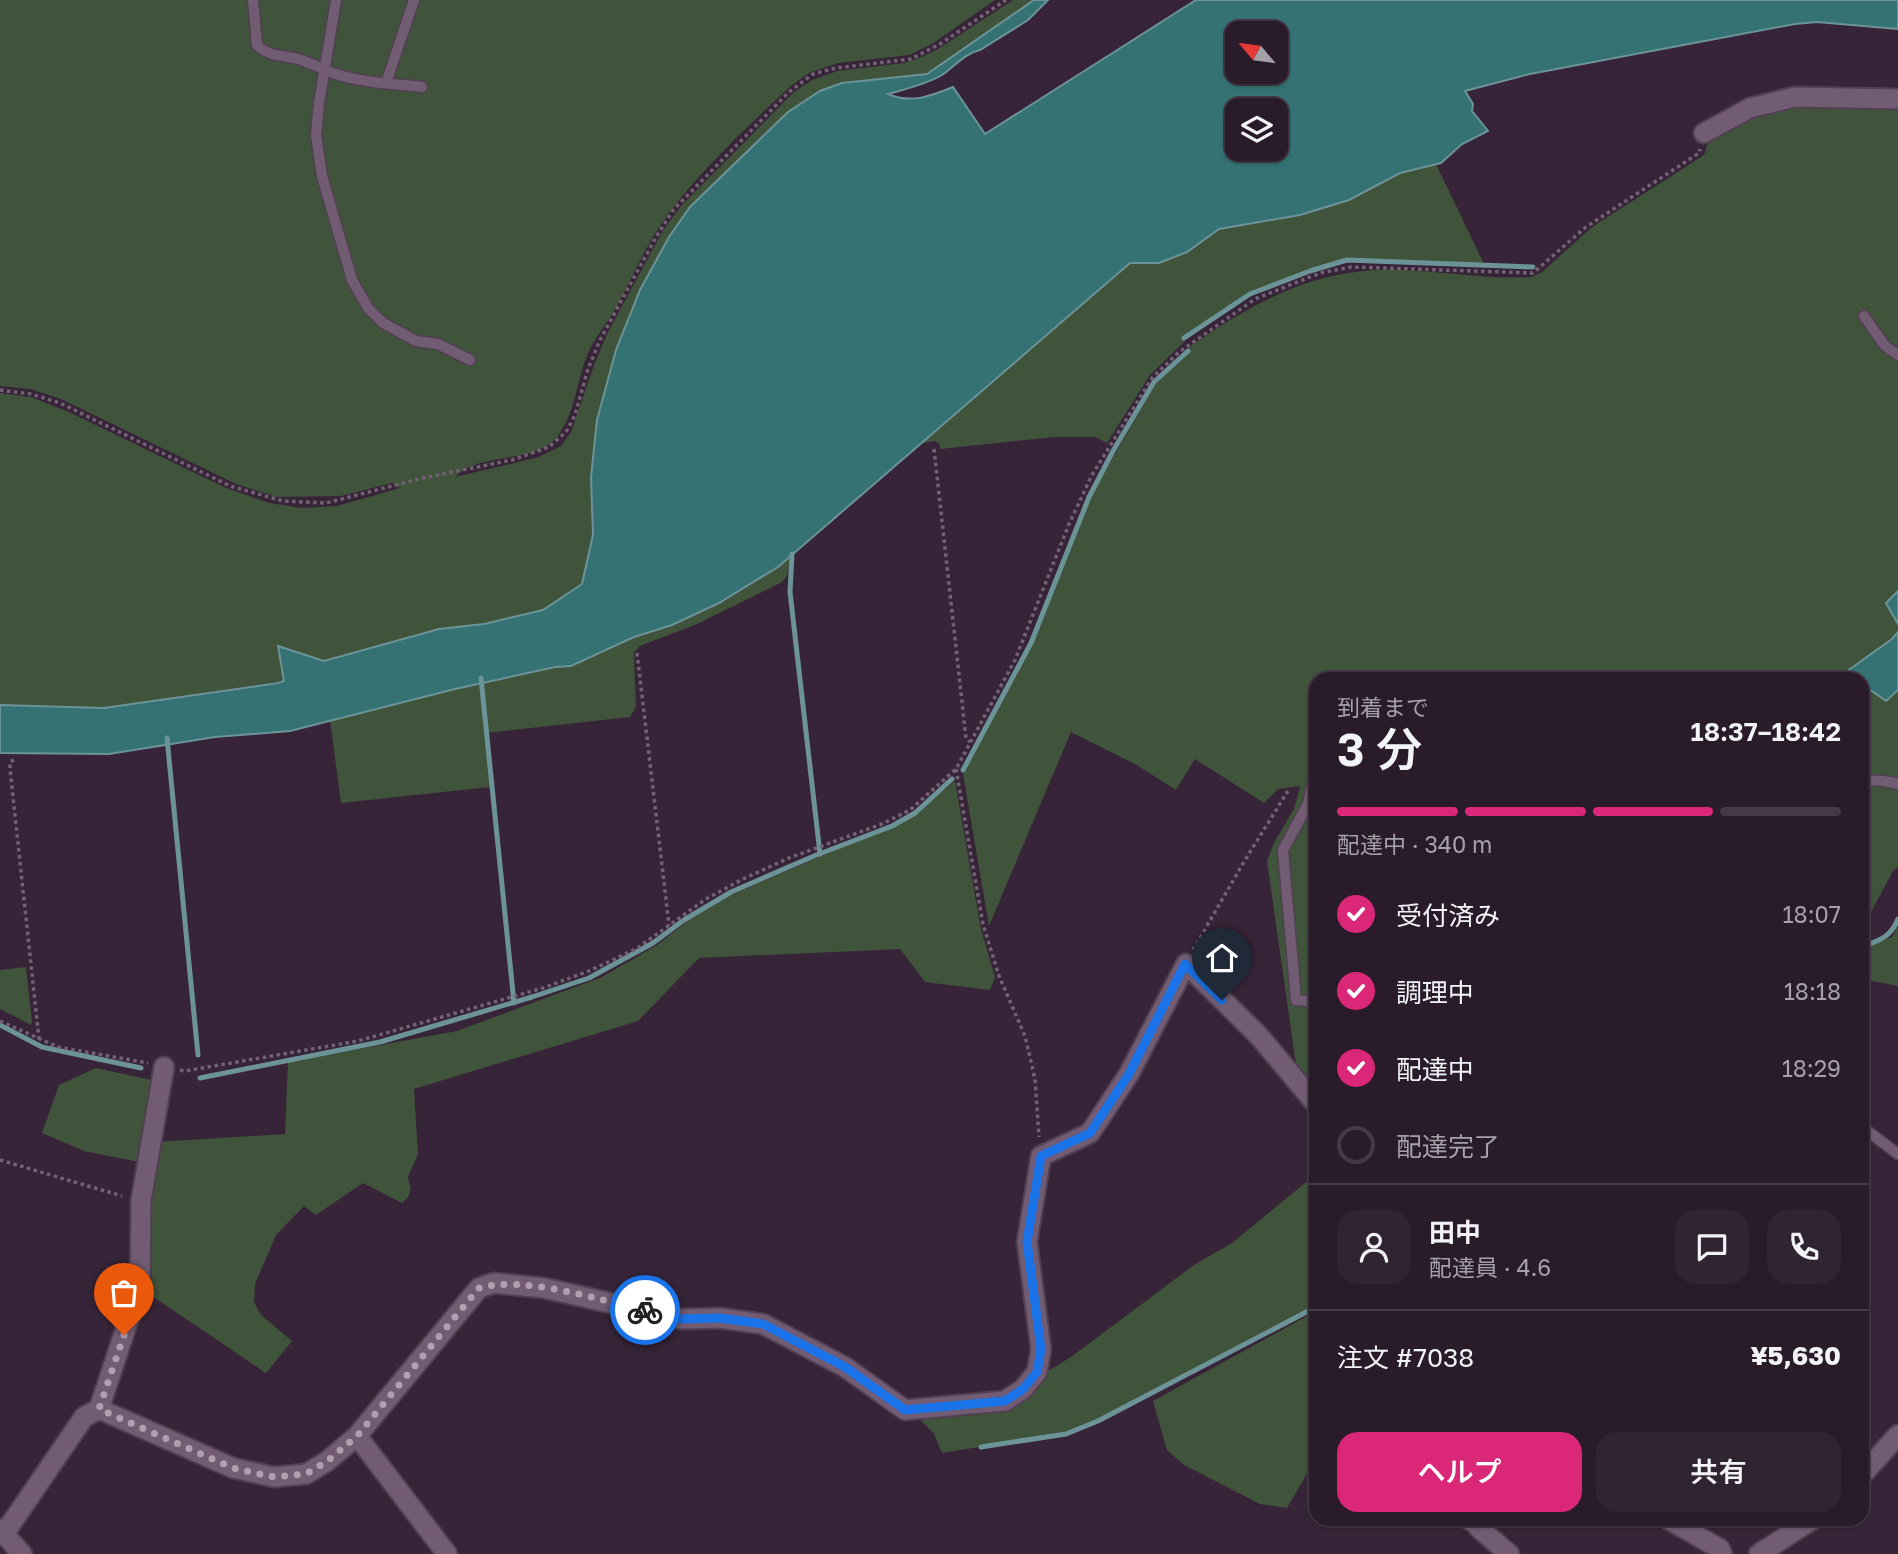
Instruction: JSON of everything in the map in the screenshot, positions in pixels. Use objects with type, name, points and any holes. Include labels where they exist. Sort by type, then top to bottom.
[{"type":"street","points":[[1704,133],[1750,108],[1795,97],[1898,99]]},
{"type":"street","points":[[99,1409],[233,1468],[274,1477],[306,1474],[326,1462],[357,1436],[479,1288],[494,1283],[544,1288],[681,1319],[720,1318],[763,1324],[845,1367],[905,1410],[1005,1401],[1023,1389],[1037,1372],[1041,1349],[1027,1242],[1041,1156],[1090,1133],[1129,1074],[1185,964],[1259,1036],[1309,1096]]},
{"type":"street","points":[[22,1554],[2,1531],[84,1417],[99,1409],[140,1285],[141,1201],[164,1067]]},
{"type":"street","points":[[1869,1467],[1898,1435]]},
{"type":"street","points":[[357,1436],[447,1554]]},
{"type":"street","points":[[1483,1526],[1509,1554]]},
{"type":"street","points":[[1680,1526],[1720,1549],[1722,1554]]},
{"type":"street","points":[[1759,1554],[1802,1526]]},
{"type":"lane","points":[[253,0],[257,45],[273,55],[296,59],[336,75],[422,87]]},
{"type":"lane","points":[[336,0],[324,68],[317,135],[322,176],[352,280],[368,308],[383,323],[416,341],[438,344],[470,360]]},
{"type":"lane","points":[[386,83],[414,0]]},
{"type":"lane","points":[[1864,316],[1885,346],[1898,355]]},
{"type":"lane","points":[[1869,781],[1898,784]]},
{"type":"lane","points":[[1307,1001],[1296,1000],[1283,850],[1309,799]]},
{"type":"lane","points":[[1869,1133],[1898,1154]]},
{"type":"path","points":[[0,390],[31,394],[60,403],[230,486],[283,501],[326,503],[423,478],[512,460],[549,447],[566,432],[575,415],[588,369],[600,340],[674,209],[789,92],[813,74],[836,68],[911,59],[940,44],[1006,0]]},
{"type":"path","points":[[0,1021],[58,1046],[133,1059],[186,1072],[371,1037],[544,988],[589,971],[636,949],[706,899],[743,878],[882,824],[910,810],[956,769],[1015,660],[1069,524],[1092,475],[1152,378],[1179,352],[1255,299],[1320,273],[1351,267],[1533,273],[1586,227],[1699,153],[1704,133]]},
{"type":"path","points":[[934,449],[966,737],[970,742]]},
{"type":"path","points":[[637,653],[669,925]]},
{"type":"path","points":[[14,760],[10,762],[9,769],[39,1039]]},
{"type":"path","points":[[956,769],[984,924],[999,976],[1025,1036],[1035,1079],[1041,1156]]},
{"type":"path","points":[[1185,964],[1288,791]]},
{"type":"path","points":[[0,1160],[141,1201]]},
{"type":"shaded area","points":[[0,0],[995,0],[932,44],[909,55],[838,63],[809,73],[791,86],[711,164],[661,224],[586,357],[569,416],[557,437],[547,446],[535,451],[478,464],[455,477],[539,457],[561,446],[571,432],[608,332],[662,232],[681,206],[794,92],[812,80],[837,71],[904,63],[922,57],[1013,0],[1034,0],[927,74],[842,83],[820,91],[788,112],[690,207],[669,237],[640,290],[616,351],[597,420],[591,477],[593,535],[582,583],[543,610],[484,624],[439,629],[323,661],[278,646],[284,681],[104,708],[0,705],[0,393],[31,397],[69,412],[226,488],[270,503],[301,508],[337,506],[400,488],[392,483],[341,496],[277,497],[236,484],[61,399],[30,389],[0,386]]},
{"type":"shaded area","points":[[1034,0],[1048,0],[1028,20],[965,57],[942,75],[888,94],[913,99],[953,87],[985,134],[1196,0],[1898,0],[1898,29],[1817,22],[1795,24],[1530,74],[1465,91],[1473,104],[1472,111],[1488,131],[1462,144],[1441,163],[1400,173],[1349,200],[1300,215],[1219,229],[1187,252],[1159,263],[1130,263],[778,567],[719,603],[571,666],[555,667],[455,689],[290,731],[215,737],[109,754],[0,753],[0,705],[104,708],[278,683],[284,681],[278,646],[324,661],[439,629],[484,624],[543,610],[582,584],[593,535],[591,477],[597,420],[616,350],[640,290],[669,237],[690,207],[788,112],[820,91],[842,83],[927,74]]},
{"type":"shaded area","points":[[1791,105],[1898,107],[1898,867],[1893,871],[1871,912],[1869,913],[1869,672],[1309,672],[1309,1079],[1296,1065],[1267,861],[1294,809],[1300,786],[1278,789],[1264,803],[1195,759],[1176,790],[1135,764],[1071,732],[989,926],[963,774],[1031,647],[1094,490],[1155,385],[1190,351],[1189,347],[1254,306],[1324,278],[1375,270],[1492,277],[1531,277],[1541,273],[1592,227],[1704,155],[1709,139]]},
{"type":"shaded area","points":[[1436,164],[1485,266],[1347,260],[1250,294],[1184,338],[1185,341],[1150,375],[1107,443],[1095,437],[1055,437],[940,449],[940,445],[935,441],[922,443],[1130,262],[1159,263],[1187,252],[1219,229],[1300,215],[1349,200],[1400,173]]},
{"type":"shaded area","points":[[790,556],[787,576],[782,582],[697,624],[640,646],[634,653],[636,707],[630,717],[486,733],[490,787],[341,803],[330,720],[584,660],[719,604],[763,577]]},
{"type":"shaded area","points":[[1898,591],[1898,624],[1886,603]]},
{"type":"shaded area","points":[[1898,632],[1898,690],[1886,701],[1869,689],[1869,672],[1846,672]]},
{"type":"shaded area","points":[[955,781],[981,929],[995,977],[990,990],[925,982],[900,949],[699,958],[638,1021],[414,1089],[418,1154],[408,1177],[411,1189],[408,1197],[402,1203],[363,1183],[316,1215],[304,1206],[276,1235],[255,1284],[254,1302],[261,1315],[292,1341],[266,1373],[146,1292],[147,1193],[155,1142],[285,1134],[288,1062],[457,1031],[602,977],[657,945],[693,917],[726,897],[908,819]]},
{"type":"shaded area","points":[[1898,926],[1898,986],[1869,980],[1869,946],[1892,937]]},
{"type":"shaded area","points":[[26,967],[31,1025],[0,1009],[0,970]]},
{"type":"shaded area","points":[[96,1068],[156,1081],[144,1163],[84,1151],[42,1133],[59,1085]]},
{"type":"shaded area","points":[[1309,1180],[1309,1309],[1144,1399],[1067,1433],[942,1453],[934,1434],[916,1415],[1025,1395],[1037,1389],[1040,1376],[1071,1357],[1194,1265],[1232,1243]]},
{"type":"shaded area","points":[[1309,1315],[1309,1470],[1287,1508],[1260,1504],[1184,1465],[1167,1450],[1153,1401]]},
{"type":"waterway","points":[[1184,338],[1250,294],[1347,260],[1533,267]]},
{"type":"waterway","points":[[963,770],[1031,643],[1089,497],[1113,451],[1154,382],[1188,351]]},
{"type":"waterway","points":[[792,554],[790,592],[820,854]]},
{"type":"waterway","points":[[481,678],[514,1003]]},
{"type":"waterway","points":[[167,738],[198,1055]]},
{"type":"waterway","points":[[200,1078],[380,1042],[589,978],[653,943],[684,920],[731,892],[892,826],[915,813],[952,779]]},
{"type":"waterway","points":[[1869,944],[1888,934],[1898,919]]},
{"type":"waterway","points":[[0,1025],[42,1047],[141,1068]]},
{"type":"waterway","points":[[981,1447],[1066,1434],[1098,1421],[1309,1311]]},
{"type":"way so far","points":[[124,1335],[99,1409],[233,1468],[274,1477],[306,1474],[326,1462],[357,1436],[479,1288],[494,1283],[544,1288],[645,1310]]},
{"type":"route","points":[[645,1310],[681,1319],[720,1318],[763,1324],[845,1367],[905,1410],[1005,1401],[1023,1389],[1037,1372],[1041,1349],[1027,1242],[1041,1156],[1090,1133],[1129,1074],[1185,964],[1222,1000]]}]
